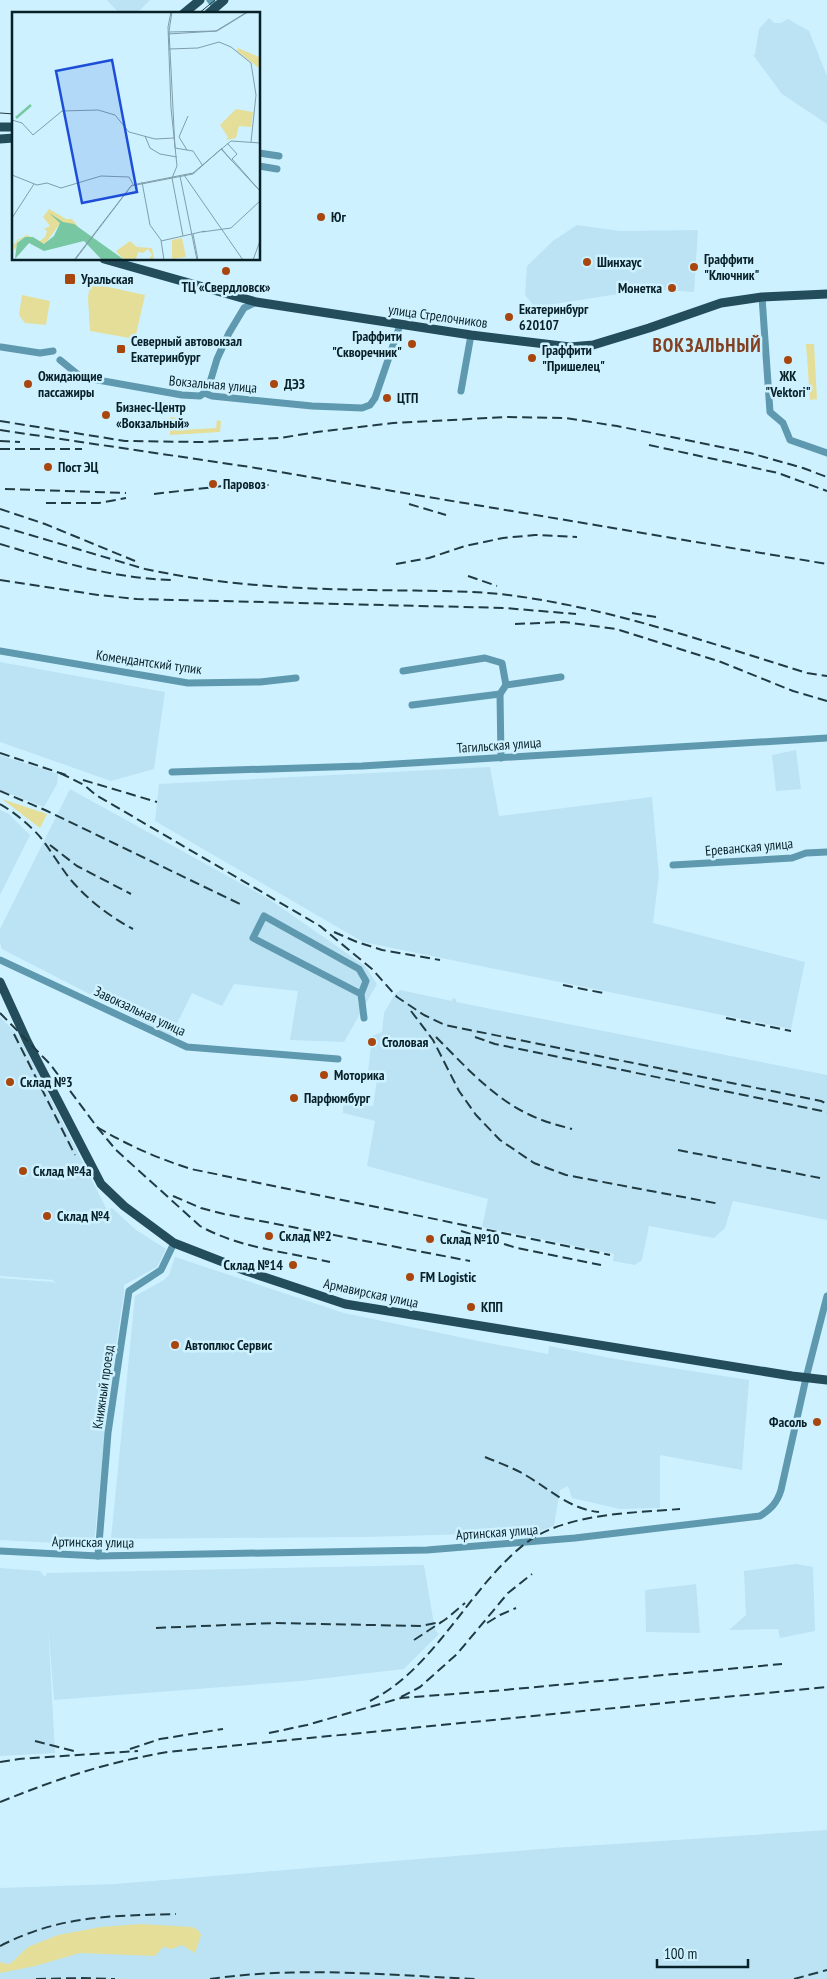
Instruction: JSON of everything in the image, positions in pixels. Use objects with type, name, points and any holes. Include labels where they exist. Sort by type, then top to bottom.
[{"type":"main road","points":[[185,12],[200,0]]},
{"type":"main road","points":[[213,3],[224,0]]},
{"type":"main road","name":"улица Стрелочников","points":[[108,260],[256,302],[471,335],[570,347],[593,345],[721,303],[762,297],[827,294]]},
{"type":"main road","name":"Армавирская улица","points":[[0,982],[27,1041],[101,1184],[124,1206],[174,1243],[246,1271],[345,1304],[827,1380]]},
{"type":"street","points":[[260,153],[279,156]]},
{"type":"street","points":[[260,166],[276,169]]},
{"type":"street","points":[[762,297],[770,412],[783,423],[790,440],[827,453]]},
{"type":"street","points":[[204,393],[229,333],[244,308],[256,302]]},
{"type":"street","name":"Вокзальная улица","points":[[60,360],[80,377],[182,395],[200,396],[204,393],[212,396],[312,406],[362,408],[370,405],[374,398],[400,324]]},
{"type":"street","points":[[461,391],[471,335]]},
{"type":"street","points":[[1,347],[40,353],[53,351]]},
{"type":"street","name":"Комендантский тупик","points":[[0,651],[188,683],[260,682],[296,678]]},
{"type":"street","points":[[404,671],[485,658],[502,663],[506,685],[500,694],[501,758]]},
{"type":"street","points":[[506,685],[562,677]]},
{"type":"street","points":[[412,705],[500,694]]},
{"type":"street","name":"Тагильская улица","points":[[172,772],[362,766],[661,746],[827,738]]},
{"type":"street","name":"Ереванская улица","points":[[673,865],[792,858],[806,853],[827,852]]},
{"type":"street","points":[[361,994],[253,938],[264,916],[359,969],[366,982],[361,994],[364,1018]]},
{"type":"street","name":"Завокзальная улица","points":[[0,960],[187,1047],[338,1059]]},
{"type":"street","name":"Книжный проезд","points":[[98,1556],[108,1441],[129,1290],[162,1270],[174,1243]]},
{"type":"street","name":"Артинская улица","points":[[0,1551],[98,1556],[427,1550],[575,1538],[760,1516],[772,1508],[778,1500],[827,1296]]},
{"type":"shaded area","points":[[107,0],[150,0],[140,12],[118,12]]},
{"type":"shaded area","points":[[769,18],[774,23],[781,23],[788,19],[809,31],[827,76],[827,124],[782,94],[753,55],[755,54],[759,29]]},
{"type":"shaded area","points":[[577,225],[620,231],[698,230],[694,292],[650,289],[535,307],[525,295],[527,266],[553,241]]},
{"type":"shaded area","points":[[90,283],[145,295],[135,339],[90,331],[88,298]]},
{"type":"shaded area","points":[[22,295],[50,301],[46,325],[25,323],[19,315]]},
{"type":"shaded area","points":[[806,344],[814,344],[817,399],[810,400]]},
{"type":"shaded area","points":[[170,417],[178,418],[180,430],[216,428],[217,420],[221,421],[220,432],[170,435]]},
{"type":"shaded area","points":[[0,662],[165,692],[154,769],[111,781],[0,742]]},
{"type":"shaded area","points":[[796,750],[801,789],[776,791],[772,755]]},
{"type":"shaded area","points":[[0,755],[58,774],[57,784],[44,807],[0,790]]},
{"type":"shaded area","points":[[490,767],[499,816],[652,797],[659,875],[653,923],[805,962],[791,1029],[363,942],[155,821],[159,784]]},
{"type":"shaded area","points":[[70,789],[269,899],[365,966],[377,984],[344,1042],[290,1040],[298,991],[234,984],[222,1006],[192,993],[171,1036],[2,949],[0,929]]},
{"type":"shaded area","points":[[2,799],[47,814],[40,828]]},
{"type":"shaded area","points":[[0,810],[9,814],[30,835],[0,895]]},
{"type":"shaded area","points":[[400,990],[452,1001],[453,998],[456,999],[456,1002],[827,1075],[827,1220],[733,1201],[725,1228],[714,1238],[649,1226],[642,1260],[635,1265],[613,1261],[614,1254],[482,1227],[488,1199],[367,1166],[375,1121],[343,1113],[343,1104],[373,1106],[378,1073],[368,1072],[372,1036],[382,1032],[384,1013],[395,994]]},
{"type":"shaded area","points":[[0,1017],[19,1036],[107,1210],[112,1208],[136,1230],[166,1249],[157,1267],[124,1285],[109,1392],[94,1545],[0,1540],[0,1278],[53,1282],[56,1284],[53,1280],[0,1276]]},
{"type":"shaded area","points":[[175,1257],[344,1313],[548,1354],[549,1346],[621,1360],[749,1380],[742,1470],[660,1455],[660,1508],[620,1509],[572,1498],[568,1486],[560,1490],[554,1526],[536,1532],[367,1537],[111,1539],[135,1296],[164,1280],[169,1275]]},
{"type":"shaded area","points":[[796,1564],[813,1567],[815,1631],[780,1638],[778,1629],[729,1630],[746,1615],[744,1571]]},
{"type":"shaded area","points":[[424,1565],[435,1630],[439,1634],[404,1669],[301,1681],[54,1700],[48,1625],[55,1753],[0,1756],[0,1568],[40,1571],[45,1577],[47,1573]]},
{"type":"shaded area","points":[[696,1584],[700,1633],[646,1632],[645,1590]]},
{"type":"shaded area","points":[[827,1830],[827,1979],[0,1979],[0,1888],[115,1884],[553,1848]]},
{"type":"shaded area","points":[[141,1924],[192,1927],[198,1930],[201,1935],[195,1953],[182,1945],[172,1949],[163,1947],[155,1956],[80,1953],[35,1966],[0,1973],[0,1962],[11,1963],[28,1947],[58,1935],[101,1927]]},
{"type":"tram line","points":[[200,12],[215,0]]},
{"type":"tram line","points":[[0,113],[12,114]]},
{"type":"railway","points":[[0,421],[125,441],[202,442],[280,438],[393,423],[508,417],[565,418],[617,426],[750,453],[827,477]]},
{"type":"railway","points":[[0,430],[250,467],[827,564]]},
{"type":"railway","points":[[0,441],[20,442]]},
{"type":"railway","points":[[649,445],[778,473],[827,491]]},
{"type":"railway","points":[[0,449],[82,449]]},
{"type":"railway","points":[[154,494],[223,486],[270,485]]},
{"type":"railway","points":[[5,489],[126,493]]},
{"type":"railway","points":[[46,503],[99,503],[126,498]]},
{"type":"railway","points":[[409,504],[446,515]]},
{"type":"railway","points":[[0,509],[45,524],[135,561]]},
{"type":"railway","points":[[0,526],[145,569],[201,579],[314,589],[452,591],[500,594],[578,607],[655,626],[807,673],[827,676]]},
{"type":"railway","points":[[396,564],[429,558],[465,546],[503,538],[535,535],[577,537]]},
{"type":"railway","points":[[0,544],[106,572],[149,579],[171,580]]},
{"type":"railway","points":[[468,576],[497,586]]},
{"type":"railway","points":[[0,580],[137,599],[505,608],[576,614]]},
{"type":"railway","points":[[632,613],[656,617]]},
{"type":"railway","points":[[515,624],[564,622],[616,629],[721,662],[793,691],[827,701]]},
{"type":"railway","points":[[0,753],[66,775]]},
{"type":"railway","points":[[60,773],[84,785],[96,795],[320,926],[372,969],[397,997],[424,1015],[445,1025],[821,1101],[827,1104]]},
{"type":"railway","points":[[83,780],[157,802]]},
{"type":"railway","points":[[0,791],[45,810],[240,904]]},
{"type":"railway","points":[[0,804],[37,833],[70,879],[84,894],[107,913],[133,929]]},
{"type":"railway","points":[[50,845],[77,866],[131,894]]},
{"type":"railway","points":[[334,932],[382,950],[440,960]]},
{"type":"railway","points":[[563,985],[603,993]]},
{"type":"railway","points":[[411,1011],[433,1040],[459,1091],[476,1115],[500,1140],[534,1163],[566,1175],[720,1204]]},
{"type":"railway","points":[[0,1013],[50,1064],[116,1150],[200,1226],[231,1240],[330,1262]]},
{"type":"railway","points":[[726,1018],[791,1031]]},
{"type":"railway","points":[[14,1034],[75,1155]]},
{"type":"railway","points":[[436,1037],[467,1069],[502,1099],[533,1116],[572,1129]]},
{"type":"railway","points":[[475,1037],[495,1044],[827,1112]]},
{"type":"railway","points":[[97,1127],[142,1151],[191,1169],[610,1255]]},
{"type":"railway","points":[[678,1150],[820,1178]]},
{"type":"railway","points":[[173,1196],[201,1208],[224,1214],[470,1261]]},
{"type":"railway","points":[[461,1231],[517,1248],[601,1265]]},
{"type":"railway","points":[[485,1457],[522,1473],[570,1503],[599,1512]]},
{"type":"railway","points":[[370,1701],[393,1687],[414,1669],[506,1561],[526,1543],[542,1533],[580,1520],[600,1516],[680,1509]]},
{"type":"railway","points":[[401,1697],[420,1687],[457,1654],[508,1593],[532,1574]]},
{"type":"railway","points":[[414,1640],[446,1619],[465,1603]]},
{"type":"railway","points":[[487,1623],[516,1608]]},
{"type":"railway","points":[[156,1628],[275,1623],[420,1626],[441,1622]]},
{"type":"railway","points":[[269,1733],[307,1725],[401,1698],[782,1664]]},
{"type":"railway","points":[[0,1802],[82,1772],[168,1752],[827,1687]]},
{"type":"railway","points":[[130,1749],[160,1739],[223,1729]]},
{"type":"railway","points":[[35,1741],[78,1752]]},
{"type":"railway","points":[[0,1762],[138,1751]]},
{"type":"railway","points":[[0,1946],[44,1928],[86,1919],[129,1915],[176,1914]]},
{"type":"railway","points":[[794,1979],[827,1970]]},
{"type":"railway","points":[[210,1979],[243,1975],[309,1972],[475,1979]]},
{"type":"railway","points":[[36,1979],[115,1979]]},
{"type":"place","name":"Юг","points":[[321,217]]},
{"type":"place","name":"Шинхаус","points":[[587,262]]},
{"type":"place","name":"Граффити \"Ключник\"","points":[[694,267]]},
{"type":"place","name":"ТЦ «Свердловск»","points":[[226,271]]},
{"type":"place","name":"Уральская","points":[[70,279]]},
{"type":"place","name":"Монетка","points":[[672,288]]},
{"type":"place","name":"Екатеринбург 620107","points":[[509,317]]},
{"type":"place","name":"Граффити \"Скворечник\"","points":[[412,344]]},
{"type":"place","name":"Северный автовокзал Екатеринбург","points":[[121,349]]},
{"type":"place","name":"Граффити \"Пришелец\"","points":[[532,358]]},
{"type":"place","name":"ЖК \"Vektori\"","points":[[788,360]]},
{"type":"place","name":"Ожидающие пассажиры","points":[[28,384]]},
{"type":"place","name":"ДЭЗ","points":[[274,384]]},
{"type":"place","name":"ЦТП","points":[[387,398]]},
{"type":"place","name":"Бизнес-Центр «Вокзальный»","points":[[106,415]]},
{"type":"place","name":"Пост ЭЦ","points":[[48,467]]},
{"type":"place","name":"Паровоз","points":[[213,484]]},
{"type":"place","name":"Столовая","points":[[372,1042]]},
{"type":"place","name":"Моторика","points":[[324,1075]]},
{"type":"place","name":"Склад №3","points":[[10,1082]]},
{"type":"place","name":"Парфюмбург","points":[[294,1098]]},
{"type":"place","name":"Склад №4а","points":[[23,1171]]},
{"type":"place","name":"Склад №4","points":[[47,1216]]},
{"type":"place","name":"Склад №2","points":[[269,1236]]},
{"type":"place","name":"Склад №10","points":[[430,1239]]},
{"type":"place","name":"Склад №14","points":[[293,1265]]},
{"type":"place","name":"FM Logistic","points":[[410,1277]]},
{"type":"place","name":"КПП","points":[[471,1307]]},
{"type":"place","name":"Автоплюс Сервис","points":[[175,1345]]},
{"type":"place","name":"Фасоль","points":[[817,1422]]},
{"type":"district","name":"ВОКЗАЛЬНЫЙ","points":[[707,345]]}]
